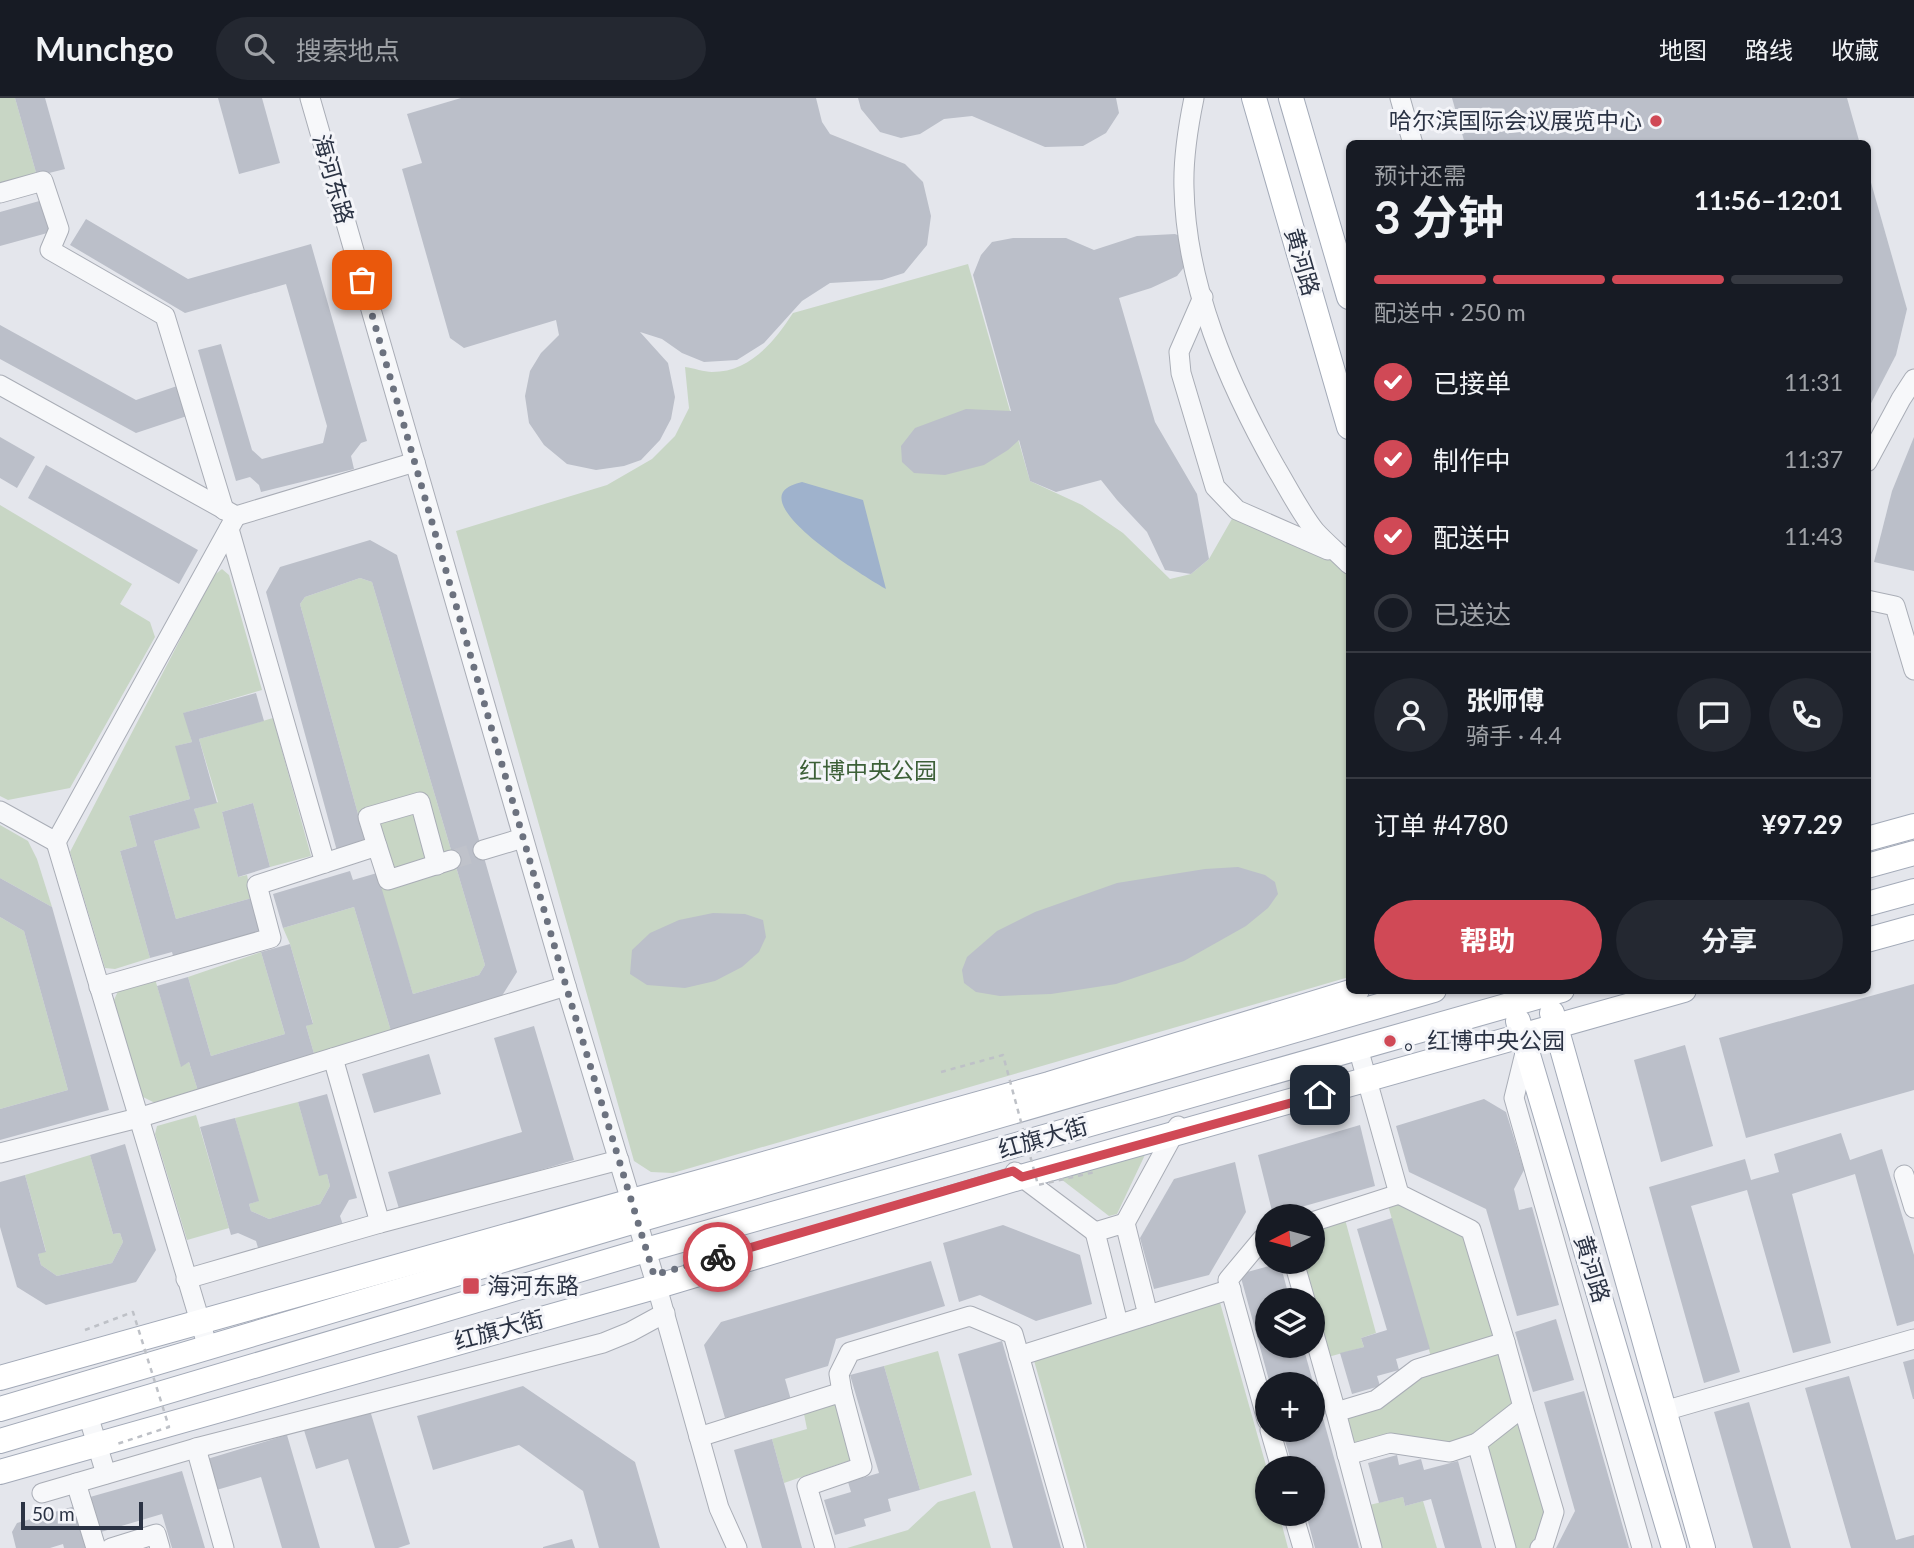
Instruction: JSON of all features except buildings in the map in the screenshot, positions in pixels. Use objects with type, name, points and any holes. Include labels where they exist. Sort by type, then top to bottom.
[{"type":"main road","name":"黄河路","points":[[1254,98],[1346,417]]},
{"type":"main road","name":"黄河路","points":[[1291,98],[1346,287]]},
{"type":"main road","points":[[1871,838],[1914,825]]},
{"type":"main road","points":[[1871,865],[1914,853]]},
{"type":"main road","points":[[1871,903],[1914,891]]},
{"type":"main road","points":[[1871,939],[1914,927]]},
{"type":"main road","name":"红旗大街","points":[[0,1409],[208,1348],[634,1211],[1346,993]]},
{"type":"main road","name":"红旗大街","points":[[0,1378],[199,1321],[634,1211],[1420,994]]},
{"type":"main road","name":"红旗大街","points":[[0,1441],[646,1250],[1363,1066],[1518,1021],[1550,994]]},
{"type":"main road","name":"黄河路","points":[[1552,994],[1556,1027],[1703,1548]]},
{"type":"main road","name":"红旗大街","points":[[0,1472],[107,1444],[1177,1128],[1363,1066],[1518,1021],[1556,1027],[1670,994]]},
{"type":"main road","name":"黄河路","points":[[1518,1021],[1674,1548]]},
{"type":"street","name":"海河东路","points":[[310,98],[566,986],[665,1314],[719,1508],[737,1548]]},
{"type":"street","points":[[1194,98],[1189,121],[1184,186],[1186,221],[1216,343],[1245,414],[1286,486],[1314,530],[1346,561]]},
{"type":"street","points":[[1400,98],[1412,140]]},
{"type":"street","points":[[0,193],[43,181],[59,229],[50,250],[165,316],[230,518],[325,863]]},
{"type":"street","points":[[1203,297],[1179,352],[1181,373],[1214,487],[1237,510],[1310,541],[1346,561]]},
{"type":"street","points":[[1871,455],[1914,379]]},
{"type":"street","points":[[0,385],[230,518]]},
{"type":"street","points":[[56,842],[230,518],[415,462]]},
{"type":"street","points":[[1871,601],[1905,607],[1914,670]]},
{"type":"street","points":[[420,802],[444,862],[388,880],[377,846],[368,817],[420,802]]},
{"type":"street","points":[[0,811],[56,842],[208,1348]]},
{"type":"street","points":[[483,850],[523,838]]},
{"type":"street","points":[[99,988],[271,939],[257,885],[377,846]]},
{"type":"street","points":[[0,1153],[138,1118],[566,986]]},
{"type":"street","points":[[1518,1021],[1514,1098],[1642,1548]]},
{"type":"street","points":[[333,1058],[380,1223]]},
{"type":"street","points":[[1363,1066],[1399,1194]]},
{"type":"street","points":[[1148,1315],[1125,1223],[1177,1128]]},
{"type":"street","points":[[186,1279],[380,1223],[619,1160]]},
{"type":"street","points":[[1017,1174],[1095,1232],[1118,1323]]},
{"type":"street","points":[[1904,1175],[1914,1208]]},
{"type":"street","points":[[1325,1218],[1399,1194],[1471,1230],[1554,1512],[1543,1547],[1540,1548]]},
{"type":"street","points":[[1095,1232],[1125,1223]]},
{"type":"street","points":[[1255,1248],[1228,1280],[1255,1376]]},
{"type":"street","points":[[1019,1356],[1231,1289]]},
{"type":"street","points":[[42,1493],[196,1448],[603,1343],[665,1314]]},
{"type":"street","points":[[825,1548],[807,1486],[862,1467],[839,1374],[850,1352],[970,1317],[1013,1334],[1074,1548]]},
{"type":"street","points":[[1664,1411],[1914,1339]]},
{"type":"street","points":[[1336,1412],[1376,1400],[1417,1369],[1505,1342]]},
{"type":"street","points":[[1321,1358],[1372,1548]]},
{"type":"street","points":[[699,1437],[842,1392]]},
{"type":"street","points":[[1347,1455],[1390,1443],[1451,1452],[1477,1443],[1523,1407]]},
{"type":"street","points":[[88,1415],[107,1444],[106,1474]]},
{"type":"street","points":[[1477,1443],[1506,1548]]},
{"type":"street","points":[[196,1448],[224,1548]]},
{"type":"street","points":[[76,1483],[96,1548]]},
{"type":"street","points":[[1297,1526],[1303,1548]]},
{"type":"street","points":[[111,1548],[156,1534],[160,1548]]},
{"type":"path","points":[[942,1072],[1003,1055],[1038,1185],[1095,1172]]},
{"type":"path","points":[[85,1330],[133,1312],[169,1427],[107,1444]]},
{"type":"green space","points":[[0,98],[15,98],[37,176],[0,186]]},
{"type":"green space","name":"红博中央公园","points":[[968,264],[1030,481],[1082,505],[1123,533],[1170,579],[1191,574],[1209,559],[1237,510],[1340,562],[1346,571],[1346,978],[673,1173],[651,1172],[634,1161],[456,531],[607,485],[652,459],[675,436],[689,408],[685,367],[712,372],[738,367],[760,353],[793,313]]},
{"type":"green space","points":[[0,505],[132,584],[120,604],[150,622],[155,637],[70,788],[8,800],[0,796]]},
{"type":"green space","points":[[222,569],[229,575],[262,690],[184,713],[192,742],[176,746],[190,799],[129,816],[137,846],[120,851],[150,958],[115,969],[105,968],[70,852],[213,576]]},
{"type":"green space","points":[[360,578],[372,582],[485,965],[479,975],[413,994],[366,843],[300,604],[305,597]]},
{"type":"green space","points":[[273,718],[311,856],[270,867],[253,803],[222,812],[238,877],[247,875],[252,898],[176,919],[154,841],[199,828],[194,809],[218,802],[199,739]]},
{"type":"green space","points":[[0,825],[28,841],[37,859],[52,907],[0,878]]},
{"type":"green space","points":[[354,907],[391,1031],[315,1057],[306,1026],[313,1023],[283,928]]},
{"type":"green space","points":[[0,917],[24,931],[68,1090],[0,1109]]},
{"type":"green space","points":[[261,952],[285,1034],[211,1056],[188,977]]},
{"type":"green space","points":[[155,979],[181,1066],[189,1062],[198,1091],[155,1103],[141,1096],[114,1000],[118,991]]},
{"type":"green space","points":[[298,1102],[319,1175],[327,1174],[330,1186],[320,1204],[269,1219],[251,1211],[249,1204],[258,1201],[235,1118]]},
{"type":"green space","points":[[196,1115],[229,1228],[187,1240],[155,1134],[157,1126]]},
{"type":"green space","points":[[1152,1140],[1117,1214],[1109,1216],[1048,1169]]},
{"type":"green space","points":[[90,1155],[113,1234],[120,1233],[123,1242],[112,1263],[57,1276],[41,1265],[38,1254],[46,1251],[25,1175]]},
{"type":"green space","points":[[1386,1198],[1471,1230],[1554,1512],[1540,1548],[1506,1548],[1477,1443],[1390,1443],[1347,1455],[1336,1413],[1433,1364]]},
{"type":"green space","points":[[1343,1212],[1376,1333],[1361,1338],[1364,1347],[1325,1358],[1325,1288],[1306,1288],[1300,1274],[1325,1274],[1325,1218]]},
{"type":"green space","points":[[1219,1299],[1255,1426],[1255,1442],[1259,1442],[1263,1456],[1255,1456],[1255,1526],[1282,1526],[1288,1548],[1087,1548],[1033,1357]]},
{"type":"green space","points":[[938,1351],[972,1475],[920,1490],[884,1366]]},
{"type":"green space","points":[[835,1402],[851,1460],[784,1483],[772,1439],[807,1429],[804,1414]]},
{"type":"green space","points":[[975,1491],[991,1548],[847,1548],[908,1530],[938,1502]]},
{"type":"green space","points":[[1403,1497],[1405,1506],[1423,1501],[1437,1548],[1372,1548],[1361,1507]]},
{"type":"water","points":[[802,482],[863,500],[886,589],[822,546],[790,517],[782,503],[783,492]]},
{"type":"tunnel","points":[[451,860],[483,850]]},
{"type":"way so far","points":[[362,280],[566,986],[654,1275],[718,1257]]},
{"type":"place","name":"哈尔滨国际会议展览中心","points":[[1656,121]]},
{"type":"place","name":"。红博中央公园","points":[[1390,1041]]},
{"type":"place","name":"海河东路","points":[[471,1286]]},
{"type":"route","points":[[718,1257],[1013,1171],[1022,1177],[1320,1095]]}]
